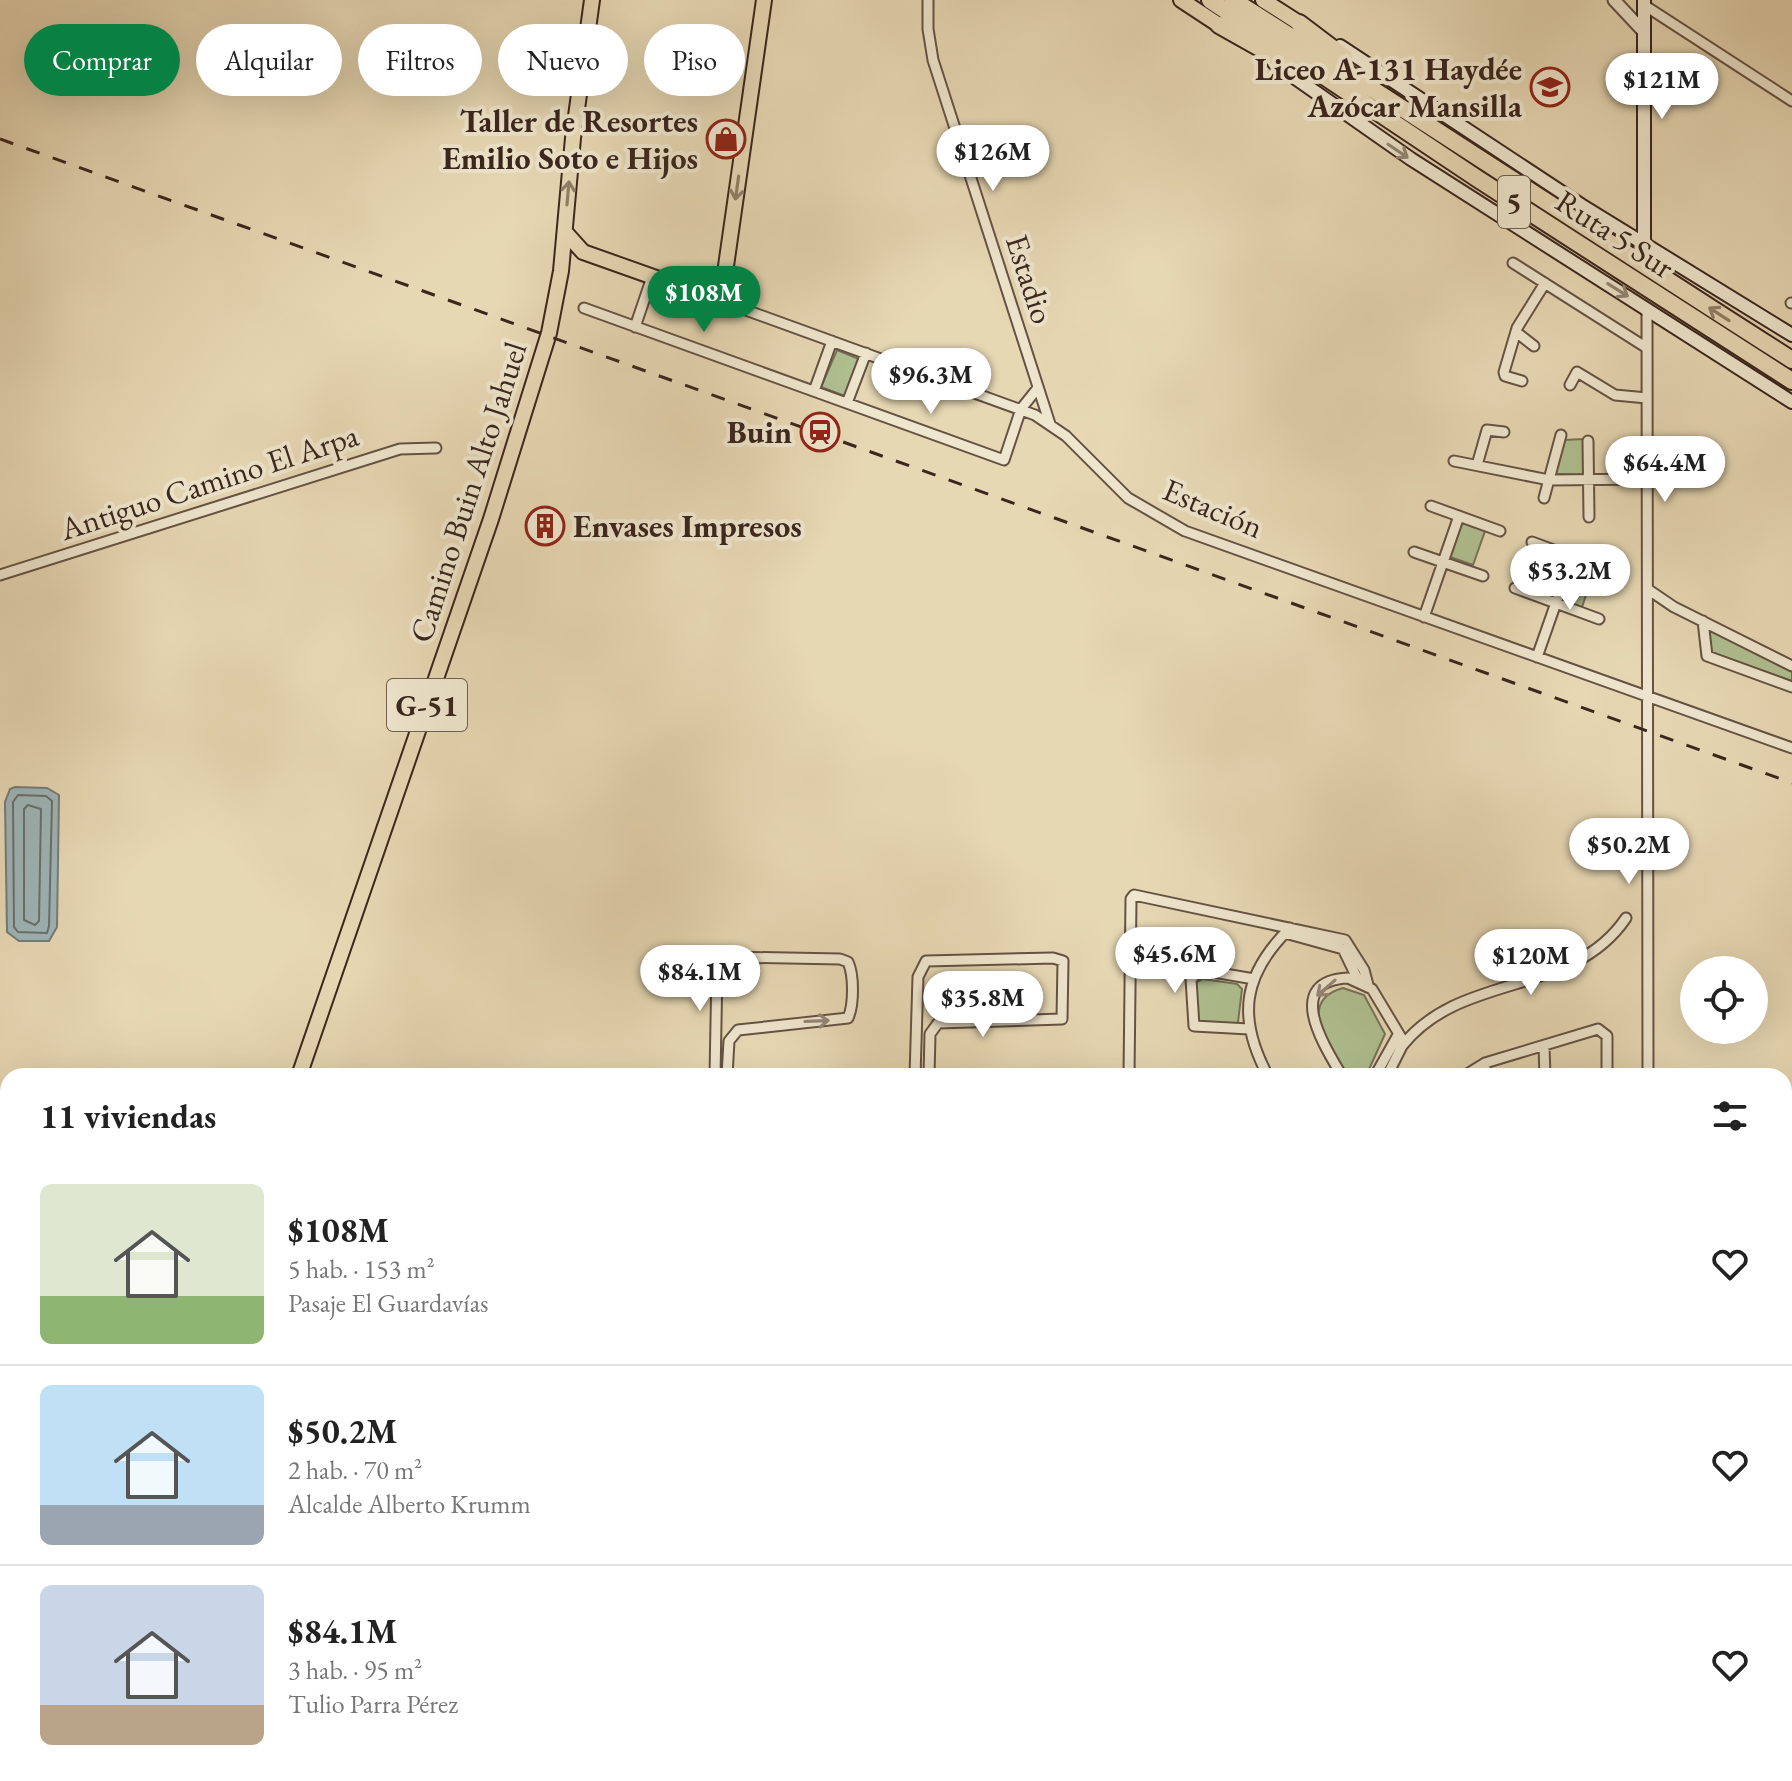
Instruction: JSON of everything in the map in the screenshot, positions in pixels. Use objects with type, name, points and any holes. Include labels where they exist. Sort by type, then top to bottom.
[{"type":"highway","name":"Ruta 5 Sur","points":[[1210,0],[1792,381]]},
{"type":"highway","name":"Ruta 5 Sur","points":[[1233,0],[1792,360]]},
{"type":"highway","points":[[1299,23],[1446,136]]},
{"type":"highway","points":[[1219,25],[1376,110]]},
{"type":"main road","name":"G-51","points":[[561,271],[592,0]]},
{"type":"main road","points":[[721,301],[764,0]]},
{"type":"main road","points":[[1181,0],[1387,144],[1792,402]]},
{"type":"main road","points":[[1263,0],[1792,335]]},
{"type":"main road","points":[[1644,2],[1644,243]]},
{"type":"main road","name":"Estación","points":[[565,232],[577,248],[595,257],[721,301]]},
{"type":"main road","points":[[561,271],[575,260],[595,257]]},
{"type":"main road","name":"Camino Buin Alto Jahuel","points":[[302,1068],[496,505],[549,333],[561,271]]},
{"type":"street","name":"Estadio","points":[[928,0],[928,29],[933,60],[1050,424]]},
{"type":"street","points":[[1614,0],[1644,32]]},
{"type":"street","points":[[1644,2],[1792,101]]},
{"type":"street","points":[[1513,263],[1647,348]]},
{"type":"street","points":[[635,327],[652,277]]},
{"type":"street","points":[[1522,381],[1503,373],[1516,332],[1545,283]]},
{"type":"street","name":"Estación","points":[[721,301],[1021,409],[1050,424],[1128,498],[1164,522],[1792,748]]},
{"type":"street","points":[[584,308],[1004,460],[1021,409],[1037,389]]},
{"type":"street","points":[[1647,309],[1648,1068]]},
{"type":"street","points":[[1516,332],[1534,346]]},
{"type":"street","points":[[814,391],[832,341]]},
{"type":"street","points":[[847,403],[866,353]]},
{"type":"street","points":[[1570,385],[1577,372],[1615,395],[1647,398]]},
{"type":"street","points":[[1477,465],[1487,430],[1504,432]]},
{"type":"street","points":[[1544,498],[1561,435]]},
{"type":"street","points":[[1588,441],[1589,517]]},
{"type":"street","name":"Antiguo Camino El Arpa","points":[[0,575],[400,449],[436,448]]},
{"type":"street","points":[[1454,461],[1549,480],[1648,479]]},
{"type":"street","points":[[1431,506],[1500,531]]},
{"type":"street","points":[[1424,617],[1459,516]]},
{"type":"street","points":[[1532,542],[1597,566]]},
{"type":"street","points":[[1414,552],[1483,576]]},
{"type":"street","points":[[1537,657],[1572,557]]},
{"type":"street","points":[[1515,588],[1599,619]]},
{"type":"street","points":[[1649,590],[1674,607],[1792,666]]},
{"type":"street","points":[[1649,608],[1674,607]]},
{"type":"street","points":[[1703,621],[1707,656],[1792,687]]},
{"type":"street","points":[[1129,1068],[1133,896],[1288,931],[1345,940],[1364,970],[1368,985],[1402,1046]]},
{"type":"street","points":[[1391,1068],[1402,1046],[1429,1018],[1457,1001],[1559,972],[1581,961],[1609,939],[1626,918]]},
{"type":"street","points":[[1265,1068],[1249,1029],[1248,1002],[1263,960],[1288,931]]},
{"type":"street","points":[[1288,931],[1343,949],[1358,980]]},
{"type":"street","points":[[715,1068],[721,960],[729,957],[846,961],[851,970],[851,1011],[848,1018],[752,1026],[733,1034],[728,1045],[727,1068]]},
{"type":"street","points":[[915,1068],[918,977],[926,961],[1053,958],[1061,960],[1064,966],[1064,1013],[1060,1021],[917,1029]]},
{"type":"street","points":[[1249,1029],[1194,1026],[1191,979],[1202,970],[1254,979]]},
{"type":"street","points":[[1337,1068],[1314,1027],[1312,1006],[1320,990],[1330,982],[1358,980],[1368,985]]},
{"type":"street","points":[[918,1012],[933,1028],[930,1068]]},
{"type":"street","points":[[716,1027],[733,1034]]},
{"type":"street","points":[[1477,1068],[1485,1063],[1601,1030],[1607,1038],[1607,1068]]},
{"type":"street","points":[[1379,1068],[1398,1035]]},
{"type":"street","points":[[1544,1046],[1545,1068]]},
{"type":"street","points":[[1485,1063],[1485,1068]]},
{"type":"green space","points":[[837,350],[859,359],[845,396],[821,387]]},
{"type":"green space","points":[[1583,439],[1584,475],[1555,474],[1564,440]]},
{"type":"green space","points":[[1462,523],[1485,531],[1473,565],[1450,557]]},
{"type":"green space","points":[[1575,565],[1594,571],[1582,607],[1564,601]]},
{"type":"green space","points":[[1708,628],[1792,672],[1792,681],[1708,651]]},
{"type":"green space","points":[[1203,979],[1237,984],[1242,989],[1238,1022],[1233,1026],[1198,1025],[1196,983]]},
{"type":"green space","points":[[1343,988],[1364,995],[1385,1034],[1370,1068],[1341,1068],[1320,1026],[1321,1003],[1329,994]]},
{"type":"water","points":[[47,788],[59,795],[57,927],[49,941],[19,941],[7,932],[5,802],[10,789]]},
{"type":"railway","points":[[0,139],[1792,783]]},
{"type":"place","name":"Liceo A-131 Haydée Azócar Mansilla","points":[[1550,87]]},
{"type":"place","name":"Taller de Resortes Emilio Soto e Hijos","points":[[726,139]]},
{"type":"place","name":"Buin","points":[[820,432]]},
{"type":"place","name":"Envases Impresos","points":[[545,526]]}]
